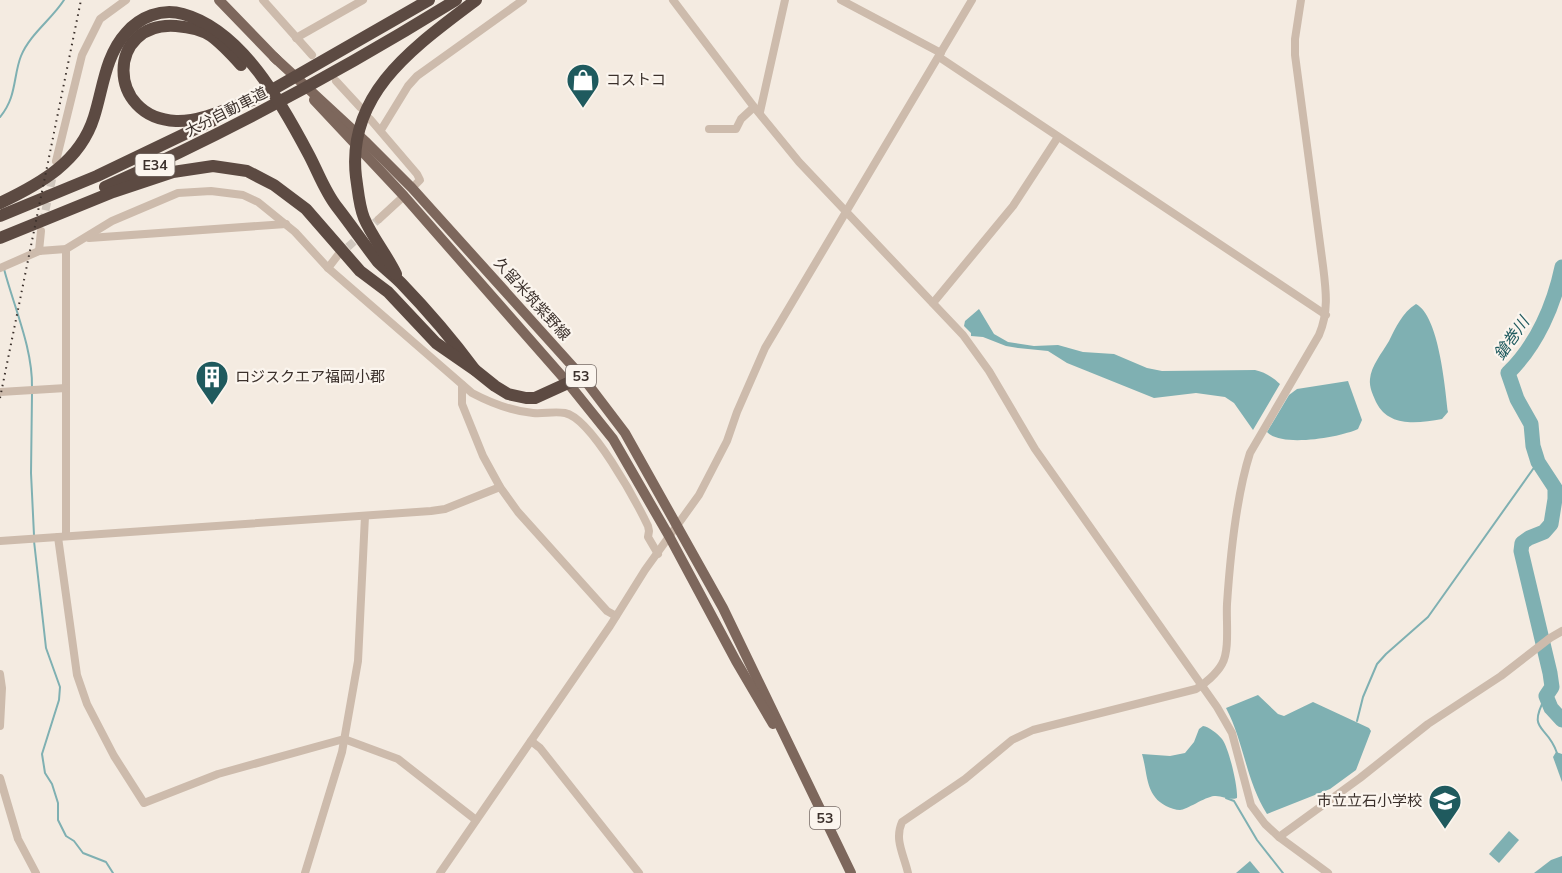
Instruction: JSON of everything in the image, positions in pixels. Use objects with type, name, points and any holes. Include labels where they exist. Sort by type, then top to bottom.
[{"type":"highway","name":"大分自動車道","points":[[0,216],[150,152],[255,99],[314,60],[429,0]]},
{"type":"highway","name":"大分自動車道","points":[[41,223],[331,79],[456,0]]},
{"type":"highway","points":[[399,281],[364,218],[354,163],[366,119],[378,88],[394,68],[425,39],[476,0]]},
{"type":"highway","points":[[0,203],[34,187],[72,157],[94,118],[100,90],[113,52],[124,34],[138,21],[154,14],[174,11],[198,18],[223,34],[252,65],[288,116],[334,203],[379,263],[448,333],[475,370]]},
{"type":"highway","points":[[255,99],[207,116],[177,122],[152,117],[134,103],[124,81],[123,61],[133,43],[146,31],[166,25],[190,27],[211,36],[241,64],[282,120],[324,200],[388,292],[436,343],[508,394],[526,398],[544,394],[568,383],[584,380]]},
{"type":"highway","points":[[0,231],[41,223],[113,192],[173,172],[213,166],[247,171],[274,185],[306,209],[360,271],[388,292]]},
{"type":"highway","points":[[0,238],[26,225]]},
{"type":"main road","name":"久留米筑紫野線","points":[[219,0],[274,57],[359,135],[568,383],[613,440],[669,536],[765,712],[798,762]]},
{"type":"main road","name":"久留米筑紫野線","points":[[408,192],[584,380],[626,434],[723,608],[851,873]]},
{"type":"street","points":[[56,161],[86,45],[100,19],[126,0]]},
{"type":"street","points":[[263,0],[314,60]]},
{"type":"street","points":[[296,38],[363,0]]},
{"type":"street","points":[[381,130],[417,75],[523,0]]},
{"type":"street","points":[[673,0],[799,162],[963,335],[989,371],[1035,449],[1203,685],[1232,733],[1251,805],[1265,824],[1279,837],[1328,873]]},
{"type":"street","points":[[709,129],[736,129],[741,119],[757,110],[785,0]]},
{"type":"street","points":[[840,0],[940,55],[1058,137],[1326,315]]},
{"type":"street","points":[[440,873],[616,616],[632,589],[699,495],[717,464],[765,348],[972,0]]},
{"type":"street","points":[[908,873],[898,841],[898,831],[902,822],[965,779],[1012,740],[1033,730],[1184,693],[1203,685],[1222,664],[1226,652],[1227,603],[1244,473],[1250,453],[1319,335],[1326,315],[1324,276],[1295,55],[1301,0]]},
{"type":"street","points":[[331,79],[360,107]]},
{"type":"street","points":[[366,119],[381,130],[420,180],[379,219]]},
{"type":"street","points":[[933,303],[1013,206],[1058,137]]},
{"type":"street","points":[[0,268],[39,251],[66,249],[112,221],[177,193],[195,191],[243,195],[258,202],[286,224],[328,268],[472,393],[495,404],[532,413],[566,413],[574,416],[600,445],[620,474],[648,526],[650,531],[648,537],[658,554]]},
{"type":"street","points":[[39,251],[41,223]]},
{"type":"street","points":[[85,238],[286,224]]},
{"type":"street","points":[[66,249],[66,388],[62,536],[77,675],[87,704],[114,756],[144,803],[218,774],[344,739],[398,759],[476,820]]},
{"type":"street","points":[[328,268],[338,255]]},
{"type":"street","points":[[462,385],[462,404],[483,456],[500,487],[518,512],[607,611],[616,616]]},
{"type":"street","points":[[0,392],[66,388]]},
{"type":"street","points":[[0,541],[445,509],[500,487]]},
{"type":"street","points":[[305,873],[342,752],[358,661],[364,516]]},
{"type":"street","points":[[1279,837],[1360,778],[1428,724],[1501,676],[1562,631]]},
{"type":"street","points":[[0,674],[2,700],[0,726]]},
{"type":"street","points":[[531,741],[540,748],[639,873]]},
{"type":"street","points":[[0,778],[18,839],[36,873]]},
{"type":"water","points":[[1416,304],[1424,311],[1430,322],[1440,353],[1448,412],[1442,419],[1405,422],[1388,416],[1382,410],[1376,402],[1370,379],[1375,364],[1400,321]]},
{"type":"water","points":[[979,309],[994,334],[1008,342],[1034,346],[1058,345],[1083,352],[1114,354],[1147,368],[1162,371],[1255,370],[1268,375],[1280,384],[1253,430],[1234,403],[1225,397],[1196,393],[1154,398],[1067,363],[1048,351],[1006,346],[983,337],[971,336],[964,326],[965,321]]},
{"type":"water","points":[[1348,381],[1362,420],[1358,429],[1311,440],[1274,437],[1267,432],[1289,395],[1297,389]]},
{"type":"water","points":[[1258,695],[1278,714],[1284,716],[1313,702],[1369,728],[1371,731],[1356,770],[1330,789],[1267,814],[1254,788],[1226,708]]},
{"type":"water","points":[[1203,726],[1215,733],[1225,744],[1236,785],[1237,798],[1214,796],[1180,810],[1168,807],[1154,796],[1151,790],[1142,754],[1170,756],[1185,753]]},
{"type":"water","points":[[1556,752],[1562,754],[1562,782],[1553,757]]},
{"type":"water","points":[[1509,831],[1519,840],[1499,863],[1489,854]]},
{"type":"water","points":[[1562,856],[1562,873],[1534,873],[1551,860]]},
{"type":"water","points":[[1250,861],[1260,873],[1236,873]]},
{"type":"waterway","points":[[0,117],[9,102],[18,64],[25,48],[64,0]]},
{"type":"waterway","name":"鎗巻川","points":[[1562,267],[1543,324],[1528,350],[1508,373],[1517,399],[1531,424],[1533,446],[1538,462],[1555,488],[1551,524],[1544,532],[1522,543],[1521,551],[1550,673],[1552,687],[1546,696],[1551,708],[1562,720]]},
{"type":"waterway","points":[[4,269],[26,343],[32,388]]},
{"type":"waterway","points":[[32,394],[31,473],[34,535]]},
{"type":"waterway","points":[[1357,721],[1363,697],[1377,664],[1428,617],[1538,462]]},
{"type":"waterway","points":[[34,541],[46,648],[60,687],[59,700],[42,754],[45,773],[52,784],[58,803],[58,820],[66,836],[74,841],[83,853],[106,862],[113,873]]},
{"type":"waterway","points":[[1546,696],[1540,708],[1538,722],[1553,743],[1557,753]]},
{"type":"waterway","points":[[1226,798],[1234,801],[1257,840],[1283,873]]},
{"type":"tunnel","points":[[43,222],[54,170]]},
{"type":"tunnel","points":[[339,255],[379,219]]},
{"type":"railway","points":[[0,398],[81,0]]},
{"type":"place","name":"コストコ","points":[[583,109]]},
{"type":"place","name":"ロジスクエア福岡小郡","points":[[212,406]]},
{"type":"place","name":"市立立石小学校","points":[[1445,830]]}]
